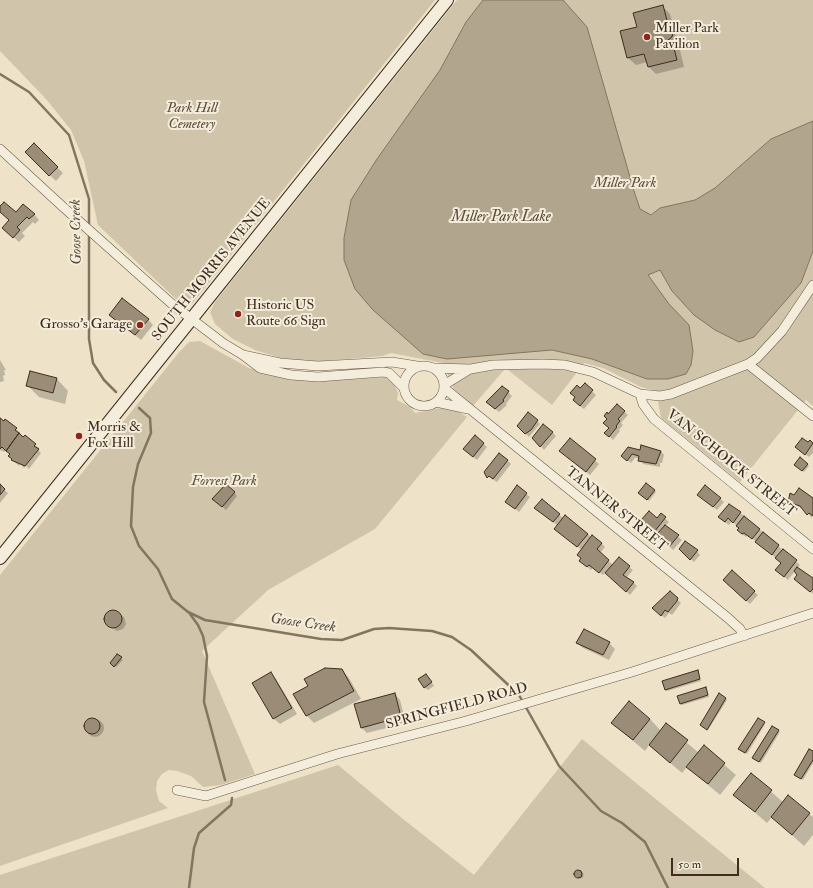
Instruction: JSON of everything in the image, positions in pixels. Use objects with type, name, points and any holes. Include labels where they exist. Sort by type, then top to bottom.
[{"type":"main road","name":"SOUTH MORRIS AVENUE","points":[[0,558],[447,0]]},
{"type":"street","points":[[0,149],[95,236],[191,320],[260,368],[291,375],[318,377],[383,372],[389,373],[403,387],[407,397],[413,403],[423,406],[436,402],[442,393],[444,386],[441,375],[434,368]]},
{"type":"street","points":[[243,355],[280,363],[310,365],[392,362],[417,366],[423,365],[434,368],[471,369],[493,365],[565,365],[593,372],[640,394],[660,396],[671,394],[748,364],[773,342],[813,285]]},
{"type":"street","points":[[748,364],[813,416]]},
{"type":"street","points":[[403,387],[407,374],[417,366]]},
{"type":"street","points":[[444,386],[471,369]]},
{"type":"street","name":"TANNER STREET","points":[[444,386],[468,409],[728,618],[740,628],[744,636]]},
{"type":"street","name":"VAN SCHOICK STREET","points":[[640,394],[643,404],[654,419],[813,549]]},
{"type":"street","name":"TANNER STREET","points":[[436,402],[468,409]]},
{"type":"street","name":"SPRINGFIELD ROAD","points":[[177,790],[206,796],[337,754],[451,725],[632,672],[813,613]]},
{"type":"green space","name":"Park Hill Cemetery","points":[[0,0],[435,0],[192,304],[187,305],[179,302],[98,225],[84,161],[71,130],[46,99],[0,51]]},
{"type":"green space","name":"Miller Park","points":[[457,0],[813,0],[813,406],[806,400],[740,482],[661,418],[656,391],[641,387],[603,368],[584,363],[552,405],[508,370],[504,370],[473,406],[454,389],[443,363],[391,353],[383,356],[325,361],[300,361],[281,358],[255,350],[233,339],[215,324],[210,312],[215,302]]},
{"type":"green space","name":"Forrest Park","points":[[200,341],[249,368],[280,377],[311,381],[385,377],[394,384],[398,393],[397,400],[410,407],[415,413],[445,407],[456,410],[467,417],[375,529],[268,590],[202,651],[255,774],[221,785],[203,787],[191,776],[169,770],[162,774],[157,781],[156,790],[159,801],[168,808],[0,866],[0,575],[180,351],[189,342]]},
{"type":"green space","points":[[582,739],[765,888],[0,888],[0,875],[338,765],[474,875]]},
{"type":"water","name":"Miller Park Lake","points":[[483,0],[563,0],[587,27],[640,209],[651,215],[660,208],[695,200],[715,188],[771,139],[813,121],[813,251],[801,283],[754,337],[739,342],[715,330],[694,315],[672,291],[660,270],[648,275],[669,304],[689,325],[693,351],[691,365],[686,374],[668,379],[647,379],[592,359],[552,350],[447,359],[423,354],[373,310],[355,289],[344,260],[344,238],[351,200],[377,159],[440,70],[466,22]]},
{"type":"building","name":"Miller Park Pavilion","points":[[663,5],[668,24],[664,25],[665,27],[671,28],[673,32],[672,37],[668,40],[669,43],[672,41],[677,60],[648,67],[644,54],[627,58],[620,31],[637,27],[633,13]]},
{"type":"building","points":[[34,143],[58,167],[49,176],[25,152]]},
{"type":"building","points":[[4,202],[16,212],[23,204],[35,214],[29,219],[27,217],[17,227],[20,230],[13,238],[2,228],[9,220],[0,212],[0,206]]},
{"type":"building","points":[[122,298],[149,319],[135,335],[109,315]]},
{"type":"building","points":[[30,371],[57,378],[53,393],[26,386]]},
{"type":"building","points":[[585,383],[593,390],[580,406],[573,400],[575,397],[570,393],[577,385],[580,388]]},
{"type":"building","points":[[502,386],[509,391],[503,400],[504,401],[495,409],[486,402]]},
{"type":"building","points":[[617,404],[625,411],[618,419],[620,421],[616,426],[617,427],[609,437],[604,433],[609,428],[603,423],[607,419],[604,416],[607,412],[608,414]]},
{"type":"building","points":[[528,412],[538,420],[531,430],[525,434],[517,426]]},
{"type":"building","points":[[0,418],[4,421],[5,419],[17,428],[15,430],[19,433],[6,451],[2,447],[0,449]]},
{"type":"building","points":[[543,424],[553,432],[540,447],[532,438]]},
{"type":"building","points":[[19,433],[23,437],[25,435],[36,444],[34,446],[39,449],[25,466],[11,460],[12,459],[8,456],[10,454],[6,451]]},
{"type":"building","points":[[475,435],[484,443],[473,457],[463,449]]},
{"type":"building","points":[[570,438],[596,459],[586,472],[559,451]]},
{"type":"building","points":[[802,438],[808,442],[810,440],[813,443],[805,455],[795,447]]},
{"type":"building","points":[[641,445],[661,451],[656,464],[638,461],[639,456],[632,454],[627,461],[621,456],[628,447],[640,450]]},
{"type":"building","points":[[499,453],[508,460],[493,479],[489,476],[487,478],[484,472]]},
{"type":"building","points":[[800,457],[808,464],[802,471],[794,465]]},
{"type":"building","points":[[646,483],[655,490],[647,500],[638,493]]},
{"type":"building","points":[[0,484],[5,489],[0,495]]},
{"type":"building","points":[[226,484],[235,492],[222,507],[212,499]]},
{"type":"building","points":[[517,485],[527,493],[515,509],[505,502]]},
{"type":"building","points":[[705,485],[721,498],[713,507],[697,495]]},
{"type":"building","points":[[799,488],[813,498],[813,516],[809,513],[807,515],[800,506],[788,502],[790,493],[794,495]]},
{"type":"building","points":[[542,499],[560,514],[553,522],[534,508]]},
{"type":"building","points":[[729,504],[741,512],[733,523],[728,518],[725,522],[718,517]]},
{"type":"building","points":[[649,511],[657,518],[661,513],[666,517],[655,531],[641,520]]},
{"type":"building","points":[[565,515],[588,534],[577,547],[554,529]]},
{"type":"building","points":[[744,516],[760,529],[752,539],[737,530],[739,528],[736,526]]},
{"type":"building","points":[[665,525],[679,535],[669,547],[663,542],[665,539],[658,533]]},
{"type":"building","points":[[763,532],[779,545],[772,555],[755,542]]},
{"type":"building","points":[[592,535],[602,543],[597,549],[609,560],[599,573],[589,565],[587,567],[579,561],[581,558],[577,555]]},
{"type":"building","points":[[685,541],[698,550],[690,560],[679,549]]},
{"type":"building","points":[[783,549],[797,560],[784,577],[775,570],[781,563],[775,558]]},
{"type":"building","points":[[619,557],[630,566],[623,575],[634,582],[626,592],[605,573]]},
{"type":"building","points":[[797,567],[813,578],[813,589],[810,592],[794,579],[797,575],[794,571]]},
{"type":"building","points":[[732,570],[755,591],[746,601],[723,580]]},
{"type":"building","points":[[670,591],[678,598],[677,601],[668,612],[665,610],[661,616],[652,608]]},
{"type":"building","points":[[113,610],[119,613],[122,619],[119,625],[113,628],[107,625],[104,619],[107,613]]},
{"type":"building","points":[[584,629],[610,642],[603,655],[576,643]]},
{"type":"building","points":[[117,654],[122,657],[114,667],[110,663]]},
{"type":"building","points":[[325,668],[342,669],[354,691],[306,716],[293,694],[308,686],[304,679]]},
{"type":"building","points":[[698,670],[700,679],[665,690],[662,681]]},
{"type":"building","points":[[271,672],[292,708],[273,719],[252,683]]},
{"type":"building","points":[[426,674],[432,682],[424,688],[418,679]]},
{"type":"building","points":[[706,687],[708,695],[680,704],[677,696]]},
{"type":"building","points":[[395,693],[401,717],[361,728],[354,704]]},
{"type":"building","points":[[719,693],[726,698],[707,730],[700,725]]},
{"type":"building","points":[[629,701],[650,719],[633,740],[611,723]]},
{"type":"building","points":[[89,718],[95,718],[100,723],[98,732],[95,734],[89,734],[84,729],[84,723]]},
{"type":"building","points":[[758,718],[765,722],[745,753],[738,749]]},
{"type":"building","points":[[666,723],[688,740],[670,763],[649,745]]},
{"type":"building","points":[[772,726],[779,730],[759,762],[752,758]]},
{"type":"building","points":[[704,745],[725,763],[708,784],[686,767]]},
{"type":"building","points":[[809,749],[813,751],[813,760],[801,779],[794,775]]},
{"type":"building","points":[[751,773],[772,790],[755,812],[733,795]]},
{"type":"building","points":[[788,795],[810,813],[792,835],[771,817]]},
{"type":"building","points":[[576,870],[580,870],[582,874],[580,878],[576,878],[574,876],[574,872]]},
{"type":"waterway","name":"Goose Creek","points":[[0,74],[29,92],[69,135],[89,199],[89,226]]},
{"type":"waterway","name":"Goose Creek","points":[[89,233],[89,339],[93,363],[104,380],[116,392]]},
{"type":"waterway","name":"Goose Creek","points":[[139,408],[150,418],[151,433],[138,464],[133,487],[131,526],[139,546],[158,569],[172,599],[188,612],[205,620],[321,639],[342,640],[374,629],[389,628],[432,631],[452,637],[471,650],[519,695],[559,766],[601,811],[622,823],[645,842],[668,888]]},
{"type":"waterway","points":[[190,614],[198,625],[203,636],[207,656],[204,702],[225,780]]},
{"type":"waterway","points":[[189,888],[194,848],[199,833],[231,805],[232,798]]},
{"type":"place","name":"Miller Park Pavilion","points":[[647,37]]},
{"type":"place","name":"Historic US Route 66 Sign","points":[[238,314]]},
{"type":"place","name":"Grosso's Garage","points":[[140,325]]},
{"type":"place","name":"Morris & Fox Hill","points":[[79,436]]}]
